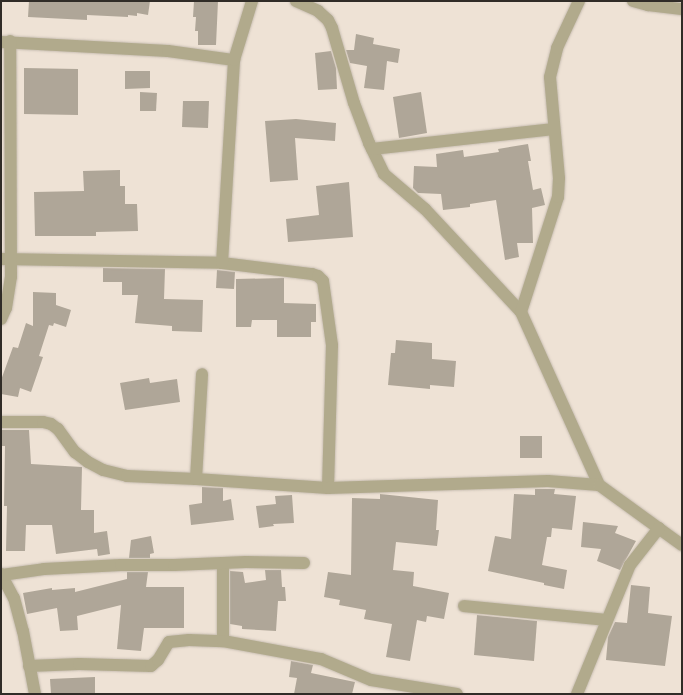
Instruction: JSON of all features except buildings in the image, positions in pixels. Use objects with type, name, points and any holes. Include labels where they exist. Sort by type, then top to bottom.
[{"type":"street","points":[[296,1],[318,11],[328,20],[332,28],[354,102],[372,149],[387,178],[425,209],[521,312],[599,485],[682,545]]},
{"type":"street","points":[[521,312],[558,197],[559,178],[550,77],[557,48],[579,1]]},
{"type":"street","points":[[633,1],[648,5],[682,9]]},
{"type":"street","points":[[222,262],[234,60],[251,4]]},
{"type":"street","points":[[1,319],[6,308],[11,277],[6,259],[6,42],[168,51],[234,60]]},
{"type":"street","points":[[372,149],[554,129]]},
{"type":"street","points":[[6,259],[222,262],[312,274],[323,280],[332,345],[328,488]]},
{"type":"street","points":[[196,479],[202,374]]},
{"type":"street","points":[[1,422],[43,422],[51,424],[58,429],[75,452],[88,462],[103,470],[127,476],[328,488],[548,481],[599,485]]},
{"type":"street","points":[[577,694],[606,620],[630,565],[660,528]]},
{"type":"street","points":[[35,694],[14,598],[2,574],[44,569],[113,565],[246,562],[304,563]]},
{"type":"street","points":[[223,563],[223,641]]},
{"type":"street","points":[[464,606],[606,620]]},
{"type":"street","points":[[29,666],[79,664],[151,666],[158,660],[169,642],[189,640],[223,641],[321,659],[371,680],[457,694]]}]
